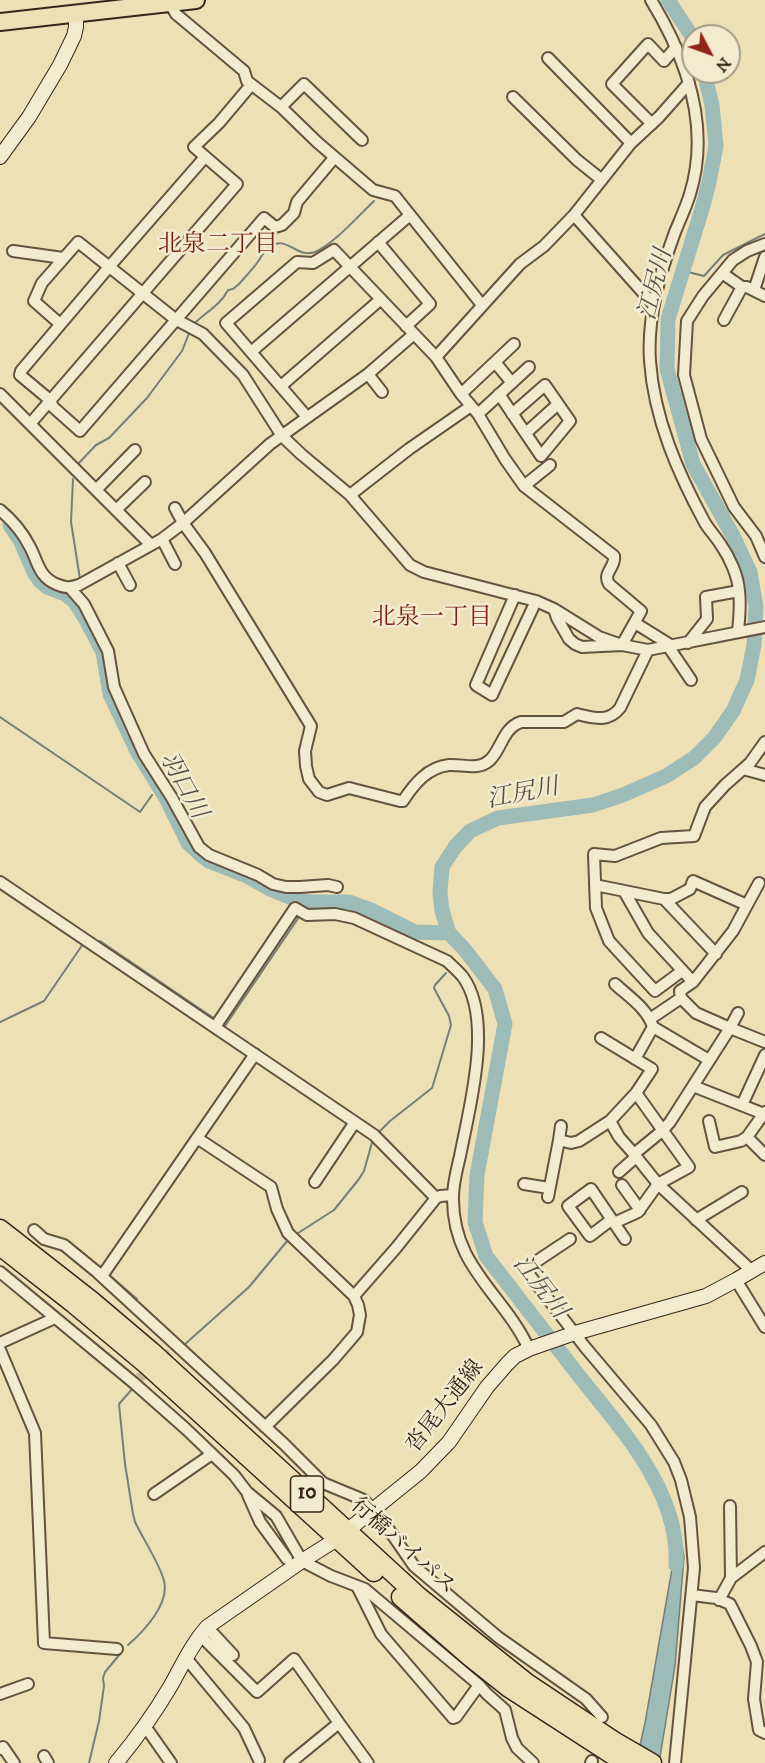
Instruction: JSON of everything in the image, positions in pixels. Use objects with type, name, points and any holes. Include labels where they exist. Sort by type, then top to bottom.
[{"type":"highway","name":"行橋バイパス","points":[[0,1229],[151,1351],[342,1535],[422,1616],[509,1688],[623,1756],[652,1763]]},
{"type":"highway","name":"行橋バイパス","points":[[0,1246],[147,1365],[342,1535]]},
{"type":"main road","points":[[0,22],[76,14],[144,3],[196,0]]},
{"type":"main road","points":[[0,157],[29,117],[60,65],[74,36],[76,14]]},
{"type":"main road","name":"沓尾大通線","points":[[116,1763],[145,1726],[204,1631],[342,1535],[421,1471],[449,1442],[487,1387],[515,1356],[575,1333],[697,1299],[765,1263]]},
{"type":"street","points":[[651,0],[681,57]]},
{"type":"street","points":[[172,3],[176,14],[244,71],[251,85],[281,107],[334,158],[374,190],[395,196],[482,305]]},
{"type":"street","points":[[652,124],[612,84],[648,44],[664,61],[676,48]]},
{"type":"street","points":[[548,58],[632,143]]},
{"type":"street","points":[[281,107],[304,84],[362,140]]},
{"type":"street","points":[[436,357],[520,264],[544,246],[574,215],[632,143],[687,84]]},
{"type":"street","points":[[688,84],[693,94],[698,129],[694,175],[690,196],[666,261],[654,305],[650,361],[662,430],[693,501],[727,556],[739,591],[740,632]]},
{"type":"street","points":[[30,424],[237,184],[194,147],[219,123],[251,85]]},
{"type":"street","points":[[513,97],[577,160],[602,180]]},
{"type":"street","points":[[205,157],[21,371],[20,375],[50,400],[52,408],[80,431],[264,218],[275,226],[282,225],[294,213],[297,202],[334,158]]},
{"type":"street","points":[[251,352],[410,215]]},
{"type":"street","points":[[574,215],[654,305]]},
{"type":"street","points":[[60,324],[34,301],[42,283],[78,242],[176,319],[203,334],[224,353],[243,375],[282,436],[350,495],[410,565],[424,572],[536,601],[554,609],[599,637],[622,645],[648,650],[765,627]]},
{"type":"street","points":[[70,588],[162,539],[183,523],[270,444],[368,374],[410,330],[430,304],[378,242]]},
{"type":"street","points":[[765,244],[733,260],[687,321],[684,375],[701,439],[734,507],[756,536],[765,557]]},
{"type":"street","points":[[307,417],[226,322],[297,262],[313,263],[334,250],[436,357],[525,486],[614,556],[615,560],[606,575],[606,580],[641,611],[622,645]]},
{"type":"street","points":[[13,251],[63,258]]},
{"type":"street","points":[[754,290],[765,257]]},
{"type":"street","points":[[722,273],[742,287],[747,287],[765,296]]},
{"type":"street","points":[[724,320],[742,287]]},
{"type":"street","points":[[281,386],[381,299]]},
{"type":"street","points":[[461,394],[514,344]]},
{"type":"street","points":[[495,362],[512,383]]},
{"type":"street","points":[[350,495],[410,448],[499,394],[529,367]]},
{"type":"street","points":[[368,374],[382,392]]},
{"type":"street","points":[[499,394],[512,414],[526,433],[541,456],[570,421],[545,385],[512,414]]},
{"type":"street","points":[[0,394],[150,544]]},
{"type":"street","points":[[526,433],[558,404]]},
{"type":"street","points":[[96,490],[135,450]]},
{"type":"street","points":[[525,486],[550,465]]},
{"type":"street","points":[[116,510],[145,482]]},
{"type":"street","points":[[175,508],[311,726],[305,751],[309,779],[319,792],[327,795],[349,788],[404,801],[420,779],[430,771],[449,765],[477,767],[489,760],[509,728],[515,724],[564,722],[577,714],[609,718],[620,708],[648,650]]},
{"type":"street","points":[[0,510],[15,524],[30,546],[42,574],[50,582],[70,588],[84,604],[108,651],[114,687],[144,754],[172,798],[198,847],[209,855],[258,874],[273,884],[286,887],[328,885],[337,887]]},
{"type":"street","points":[[162,539],[175,564]]},
{"type":"street","points":[[118,563],[130,585]]},
{"type":"street","points":[[688,643],[707,619],[706,597],[739,591]]},
{"type":"street","points":[[515,595],[476,685],[492,695],[536,601]]},
{"type":"street","points":[[554,609],[564,632],[575,644],[582,647],[622,645]]},
{"type":"street","points":[[634,622],[670,646],[691,680]]},
{"type":"street","points":[[682,971],[655,991],[609,941],[596,908],[594,854],[615,856],[661,838],[694,836],[705,807],[750,763],[765,742]]},
{"type":"street","points":[[743,769],[765,775]]},
{"type":"street","points":[[595,885],[671,899],[690,889],[693,881],[747,904]]},
{"type":"street","points":[[0,882],[374,1135],[436,1198]]},
{"type":"street","points":[[759,883],[733,931],[693,982],[680,991],[681,998],[696,1013],[765,1042]]},
{"type":"street","points":[[624,891],[648,933],[693,982]]},
{"type":"street","points":[[664,899],[716,954]]},
{"type":"street","points":[[215,1027],[295,908],[307,915],[335,914],[354,918],[447,961],[463,978],[472,997],[478,1044],[472,1094],[453,1195],[455,1220],[467,1259],[529,1349]]},
{"type":"street","points":[[615,984],[641,1006],[652,1023],[709,1060]]},
{"type":"street","points":[[635,1059],[652,1023],[681,998]]},
{"type":"street","points":[[619,1172],[670,1122],[738,1013]]},
{"type":"street","points":[[559,1140],[572,1143],[579,1141],[610,1121],[636,1093],[652,1069],[601,1038]]},
{"type":"street","points":[[102,1276],[255,1054]]},
{"type":"street","points":[[742,1105],[765,1055]]},
{"type":"street","points":[[693,1086],[765,1113],[760,1127],[747,1137],[741,1141],[715,1147],[709,1121]]},
{"type":"street","points":[[625,1239],[613,1222],[638,1212],[658,1184],[689,1167],[636,1093]]},
{"type":"street","points":[[610,1121],[619,1137],[658,1184],[752,1271]]},
{"type":"street","points":[[315,1182],[355,1122]]},
{"type":"street","points":[[524,1184],[549,1192],[561,1126]]},
{"type":"street","points":[[747,1137],[765,1155]]},
{"type":"street","points":[[197,1138],[271,1187],[277,1209],[288,1233],[354,1296],[360,1315],[357,1332],[333,1360],[265,1427]]},
{"type":"street","points":[[622,1185],[640,1210]]},
{"type":"street","points":[[696,1220],[742,1192]]},
{"type":"street","points":[[354,1296],[436,1198],[453,1195]]},
{"type":"street","points":[[34,1230],[44,1239],[64,1245],[102,1276],[174,1348],[265,1427],[323,1483],[364,1500],[374,1510],[414,1566],[498,1636],[586,1699],[602,1717]]},
{"type":"street","points":[[570,1239],[525,1269],[554,1309],[651,1425],[674,1462],[690,1517],[694,1568],[675,1763]]},
{"type":"street","points":[[0,1272],[136,1381],[234,1475],[247,1492],[276,1516],[302,1561],[358,1588],[365,1589],[479,1685],[506,1710],[512,1738],[517,1748],[533,1763]]},
{"type":"street","points":[[736,1280],[765,1327]]},
{"type":"street","points":[[0,1343],[55,1318]]},
{"type":"street","points":[[0,1350],[35,1433],[44,1643],[117,1649]]},
{"type":"street","points":[[154,1494],[212,1454]]},
{"type":"street","points":[[247,1492],[260,1522],[287,1558]]},
{"type":"street","points":[[730,1506],[731,1578]]},
{"type":"street","points":[[260,1522],[276,1516]]},
{"type":"street","points":[[719,1600],[731,1578],[765,1552]]},
{"type":"street","points":[[358,1588],[381,1634],[453,1719],[479,1685]]},
{"type":"street","points":[[692,1594],[730,1604],[757,1662],[754,1699],[759,1730],[765,1733]]},
{"type":"street","points":[[204,1631],[233,1655]]},
{"type":"street","points":[[204,1631],[257,1692],[294,1659],[368,1763]]},
{"type":"street","points":[[186,1658],[244,1728],[259,1760]]},
{"type":"street","points":[[0,1694],[28,1684]]},
{"type":"street","points":[[290,1763],[339,1723]]},
{"type":"street","points":[[145,1726],[171,1763]]},
{"type":"street","points":[[0,1749],[3,1747],[14,1763]]},
{"type":"water","points":[[679,1529],[684,1557],[675,1666],[659,1763],[636,1763],[645,1723]]},
{"type":"waterway","name":"江尻川","points":[[668,0],[684,24]]},
{"type":"waterway","name":"江尻川","points":[[676,1565],[675,1537],[668,1511],[644,1461],[628,1437],[486,1256],[475,1222],[477,1175],[505,1024],[495,989],[449,933],[442,911],[440,893],[442,867],[455,847],[470,831],[498,818],[593,805],[666,776],[694,758],[714,738],[733,711],[747,680],[754,645],[756,607],[750,572],[693,464],[667,369],[668,319],[702,209],[716,146],[712,105],[707,84]]},
{"type":"waterway","points":[[193,325],[217,305],[228,290],[239,284],[268,248],[281,243],[302,252],[315,252],[338,236],[374,201]]},
{"type":"waterway","points":[[684,271],[704,276],[723,255],[765,234]]},
{"type":"waterway","points":[[77,465],[96,445],[109,438],[147,398],[182,351],[190,331]]},
{"type":"waterway","points":[[73,479],[71,522],[80,579]]},
{"type":"waterway","name":"羽口川","points":[[10,525],[40,581],[75,602],[85,618],[103,652],[110,694],[137,751],[166,798],[188,843],[209,861],[297,900],[349,902],[371,910],[415,932],[449,933]]},
{"type":"waterway","points":[[0,717],[140,812],[152,795]]},
{"type":"waterway","points":[[304,910],[309,902]]},
{"type":"waterway","points":[[225,1026],[301,914]]},
{"type":"waterway","points":[[100,941],[215,1019]]},
{"type":"waterway","points":[[0,1022],[44,1001],[83,944]]},
{"type":"waterway","points":[[377,1134],[432,1088],[451,1025],[449,1016],[434,988],[446,973]]},
{"type":"waterway","points":[[171,1166],[248,1055]]},
{"type":"waterway","points":[[295,1235],[334,1210],[364,1171],[373,1139]]},
{"type":"waterway","points":[[182,1344],[184,1345],[249,1287],[288,1240]]},
{"type":"waterway","points":[[107,1273],[137,1299],[137,1305]]},
{"type":"waterway","points":[[128,1645],[154,1617],[165,1590],[159,1567],[135,1522],[125,1464],[119,1404],[133,1388]]},
{"type":"waterway","points":[[89,1763],[99,1721],[103,1678],[105,1672],[120,1654]]},
{"type":"tunnel","points":[[139,1378],[172,1351]]},
{"type":"district","name":"北泉二丁目","points":[[218,246]]},
{"type":"district","name":"北泉一丁目","points":[[432,619]]}]
